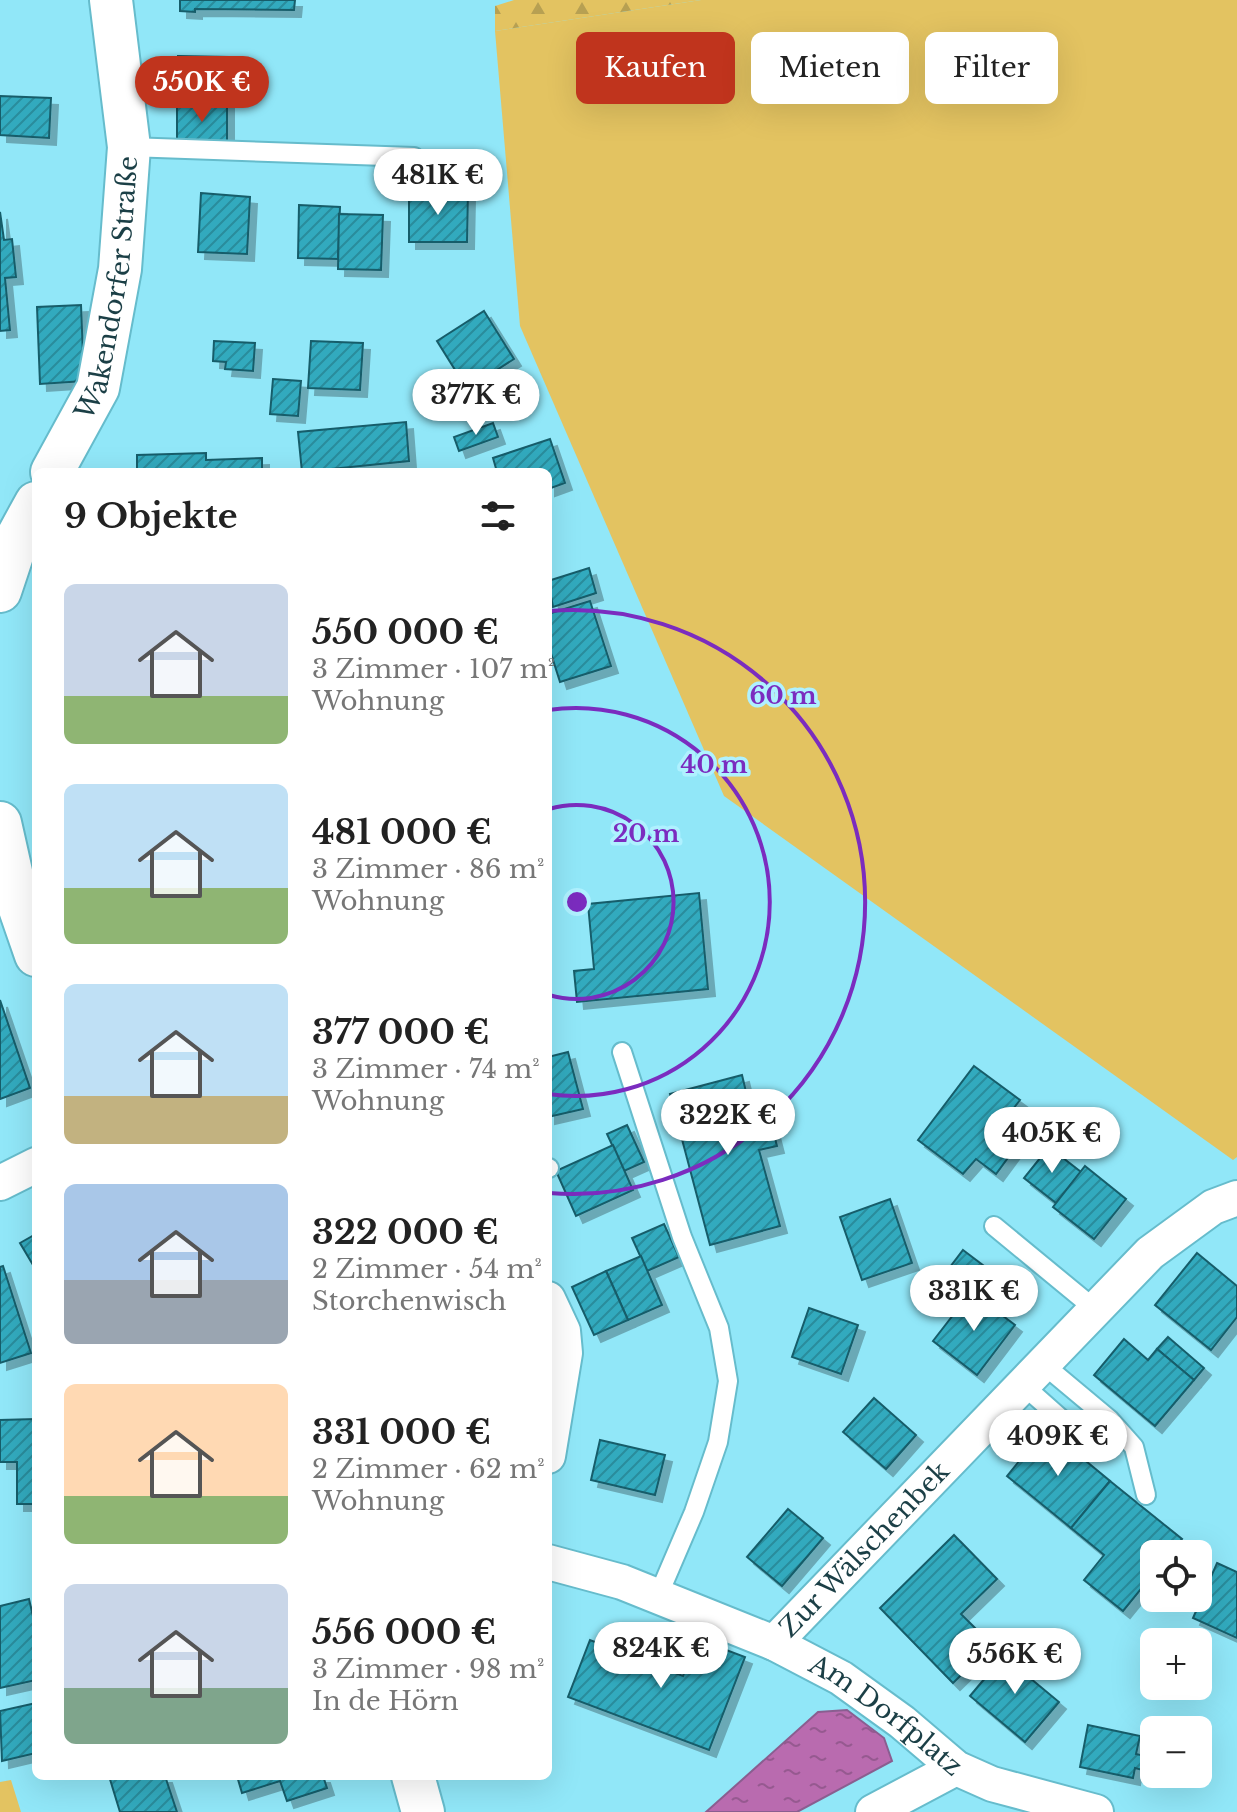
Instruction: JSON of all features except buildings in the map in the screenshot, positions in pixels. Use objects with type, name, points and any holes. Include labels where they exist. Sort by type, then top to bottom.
[{"type":"street","name":"Wakendorfer Straße","points":[[54,468],[98,388],[120,269],[129,147],[111,0]]},
{"type":"street","points":[[1,584],[19,534],[32,510]]},
{"type":"street","points":[[0,823],[18,903],[32,943]]},
{"type":"street","points":[[0,1183],[32,1167]]},
{"type":"street","name":"Zur Wälschenbek","points":[[774,1643],[1150,1253],[1213,1207],[1237,1198]]},
{"type":"street","points":[[552,1308],[563,1331],[565,1353],[552,1432]]},
{"type":"street","name":"Am Dorfplatz","points":[[552,1563],[622,1582],[774,1643],[841,1678],[902,1722],[956,1768],[873,1812]]},
{"type":"street","points":[[956,1768],[992,1784],[1096,1812]]},
{"type":"street","points":[[414,1780],[423,1812]]},
{"type":"lane","points":[[129,147],[414,157]]},
{"type":"lane","points":[[622,1052],[682,1237],[719,1328],[728,1381],[718,1442],[694,1512],[658,1596]]},
{"type":"lane","points":[[994,1226],[1096,1310]]},
{"type":"lane","points":[[1033,1374],[1076,1432]]},
{"type":"lane","points":[[1033,1374],[1110,1420],[1134,1447],[1146,1495]]},
{"type":"green space","points":[[514,0],[701,0],[495,31],[495,6]]},
{"type":"green space","points":[[701,0],[1237,0],[1237,1157],[1233,1160],[724,796],[520,326],[495,31]]},
{"type":"green space","points":[[11,1780],[21,1812],[0,1812],[0,1782]]},
{"type":"water","points":[[847,1710],[884,1738],[892,1761],[797,1812],[706,1812],[818,1712]]}]
